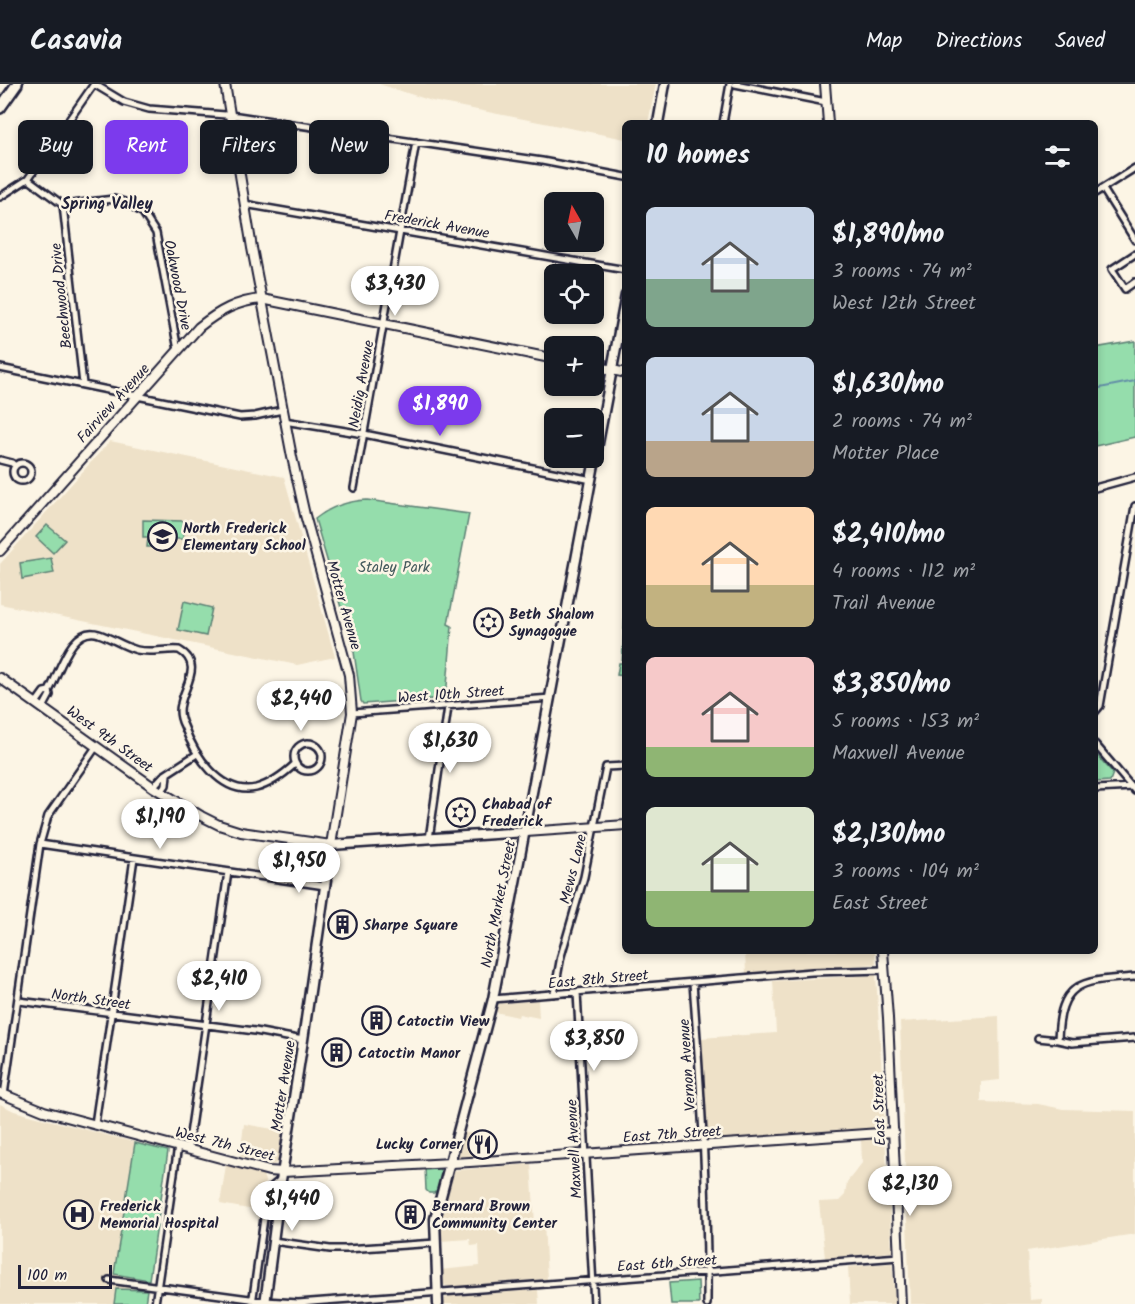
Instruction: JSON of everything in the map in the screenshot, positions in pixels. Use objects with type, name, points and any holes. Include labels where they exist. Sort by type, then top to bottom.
[{"type":"highway","points":[[0,108],[17,84]]},
{"type":"main road","name":"Motter Avenue","points":[[225,84],[244,204],[284,421],[305,515],[349,675],[352,712],[282,1175],[265,1303]]},
{"type":"main road","points":[[659,120],[665,84]]},
{"type":"main road","points":[[825,84],[828,120]]},
{"type":"main road","points":[[262,299],[544,357]]},
{"type":"main road","name":"Fairview Avenue","points":[[0,551],[199,327],[218,312],[237,304],[262,299]]},
{"type":"main road","name":"North Market Street","points":[[438,1304],[435,1219],[442,1188],[452,1163],[493,999],[622,318]]},
{"type":"main road","points":[[604,368],[622,372]]},
{"type":"main road","name":"West 9th Street","points":[[0,678],[153,787],[219,825],[241,831],[331,846],[526,832]]},
{"type":"main road","points":[[526,832],[622,825]]},
{"type":"main road","name":"East Street","points":[[883,954],[901,1304]]},
{"type":"main road","name":"West 7th Street","points":[[2,1094],[44,1111],[282,1175],[452,1163]]},
{"type":"main road","name":"East 7th Street","points":[[452,1163],[894,1132]]},
{"type":"street","points":[[0,197],[28,179],[94,84],[124,102],[141,108],[230,115],[542,161],[622,176]]},
{"type":"street","points":[[724,120],[730,84]]},
{"type":"street","points":[[735,84],[826,102]]},
{"type":"street","name":"Neidig Avenue","points":[[354,488],[416,142]]},
{"type":"street","points":[[1098,192],[1135,168]]},
{"type":"street","points":[[28,179],[63,205]]},
{"type":"street","points":[[1103,189],[1135,240]]},
{"type":"street","name":"Oakwood Drive","points":[[63,205],[114,199],[136,208],[153,226],[178,350]]},
{"type":"street","name":"Frederick Avenue","points":[[244,204],[622,269]]},
{"type":"street","name":"Beechwood Drive","points":[[63,205],[83,384]]},
{"type":"street","points":[[1135,254],[1112,269],[1125,289],[1135,282]]},
{"type":"street","points":[[0,368],[240,417],[282,410]]},
{"type":"street","points":[[284,421],[364,434],[592,480]]},
{"type":"street","points":[[0,460],[15,466]]},
{"type":"street","points":[[1098,487],[1135,477]]},
{"type":"street","points":[[1098,708],[1135,506]]},
{"type":"street","points":[[40,705],[50,695],[68,650],[76,639],[88,633],[97,633],[139,651],[179,651],[191,666],[190,681],[181,702],[180,713],[197,754],[217,777],[229,784],[255,788],[273,780],[295,764]]},
{"type":"street","name":"West 10th Street","points":[[352,712],[551,698]]},
{"type":"street","points":[[429,838],[448,707]]},
{"type":"street","points":[[302,744],[315,745],[321,752],[322,761],[312,771],[302,771],[295,764],[294,755],[302,744]]},
{"type":"street","points":[[2,1094],[18,1001],[40,844],[48,816],[96,747]]},
{"type":"street","points":[[1098,747],[1134,788]]},
{"type":"street","points":[[153,787],[197,754]]},
{"type":"street","name":"Mews Lane","points":[[554,994],[561,956],[596,827],[606,767],[622,766]]},
{"type":"street","points":[[161,792],[166,785],[167,775]]},
{"type":"street","points":[[1098,789],[1134,788]]},
{"type":"street","points":[[40,844],[325,886]]},
{"type":"street","points":[[95,1124],[134,858]]},
{"type":"street","points":[[188,1148],[228,872]]},
{"type":"street","name":"East 8th Street","points":[[493,999],[812,972],[885,970]]},
{"type":"street","points":[[1058,1040],[1062,1007],[1068,996],[1079,985],[1094,980],[1135,978]]},
{"type":"street","name":"Vernon Avenue","points":[[693,983],[703,1114],[707,1304]]},
{"type":"street","name":"Maxwell Avenue","points":[[577,992],[594,1304]]},
{"type":"street","name":"North Street","points":[[18,1001],[255,1031],[303,1040]]},
{"type":"street","points":[[1038,1038],[1072,1043],[1135,1038]]},
{"type":"street","points":[[155,1304],[177,1146]]},
{"type":"street","points":[[252,1302],[267,1193],[282,1175]]},
{"type":"street","points":[[273,1241],[330,1249],[436,1243]]},
{"type":"street","name":"East 6th Street","points":[[109,1280],[252,1302],[298,1303],[899,1257]]},
{"type":"shaded area","points":[[379,84],[656,84],[649,120],[622,120],[622,138],[432,101]]},
{"type":"shaded area","name":"North Frederick Elementary School","points":[[110,441],[284,477],[335,657],[297,665],[0,604],[0,564]]},
{"type":"shaded area","points":[[745,954],[875,954],[876,964],[746,974]]},
{"type":"shaded area","points":[[876,975],[885,1129],[706,1140],[700,1038],[776,1033],[773,981]]},
{"type":"shaded area","points":[[538,1000],[539,1018],[519,1014],[518,1017],[495,1012],[497,1004]]},
{"type":"shaded area","points":[[999,1016],[1000,1080],[981,1082],[981,1102],[1038,1104],[1063,1109],[1135,1111],[1135,1234],[1027,1251],[1030,1300],[1042,1299],[1042,1304],[910,1304],[900,1022]]},
{"type":"shaded area","name":"Frederick Memorial Hospital","points":[[0,1104],[14,1111],[168,1151],[145,1304],[0,1304]]},
{"type":"shaded area","points":[[244,1124],[284,1131],[280,1159],[276,1164],[271,1165],[240,1156]]},
{"type":"shaded area","points":[[462,1132],[493,1137],[494,1157],[458,1161],[455,1156]]},
{"type":"shaded area","points":[[885,1137],[892,1252],[825,1258],[819,1202],[839,1201],[845,1195],[847,1182],[862,1163],[861,1139]]},
{"type":"shaded area","points":[[531,1164],[535,1224],[544,1223],[547,1279],[451,1287],[443,1285],[440,1270],[480,1266],[479,1245],[471,1246],[470,1239],[440,1241],[441,1211],[452,1173],[457,1170]]},
{"type":"shaded area","points":[[226,1165],[263,1175],[265,1181],[260,1211],[220,1204]]},
{"type":"shaded area","points":[[892,1263],[895,1304],[850,1304],[848,1267]]},
{"type":"shaded area","points":[[538,1290],[539,1304],[444,1304],[445,1298],[451,1296]]},
{"type":"green space","points":[[1135,341],[1135,437],[1098,445],[1098,347]]},
{"type":"green space","name":"Staley Park","points":[[367,500],[469,514],[448,624],[452,626],[446,698],[363,704],[361,701],[354,652],[315,519],[340,505]]},
{"type":"green space","points":[[143,520],[184,521],[183,539],[167,539],[166,547],[147,547],[148,537],[143,537]]},
{"type":"green space","points":[[47,525],[65,540],[53,553],[36,537]]},
{"type":"green space","points":[[51,558],[54,573],[22,579],[20,563]]},
{"type":"green space","points":[[184,601],[212,608],[206,636],[178,630]]},
{"type":"green space","points":[[619,663],[622,663],[622,676],[617,675]]},
{"type":"green space","points":[[1098,756],[1113,773],[1110,781],[1098,782]]},
{"type":"green space","points":[[135,1143],[168,1151],[149,1280],[114,1274]]},
{"type":"green space","points":[[438,1166],[443,1175],[437,1190],[429,1193],[426,1190],[425,1167]]},
{"type":"green space","points":[[698,1281],[699,1304],[671,1304],[669,1283]]},
{"type":"green space","points":[[116,1289],[147,1290],[145,1304],[114,1304]]},
{"type":"waterway","points":[[1098,388],[1135,381]]},
{"type":"place","name":"North Frederick Elementary School","points":[[162,537]]},
{"type":"place","name":"Beth Shalom Synagogue","points":[[488,623]]},
{"type":"place","name":"Chabad of Frederick","points":[[461,813]]},
{"type":"place","name":"Sharpe Square","points":[[342,925]]},
{"type":"place","name":"Catoctin View","points":[[376,1021]]},
{"type":"place","name":"Catoctin Manor","points":[[337,1053]]},
{"type":"place","name":"Lucky Corner","points":[[483,1144]]},
{"type":"place","name":"Frederick Memorial Hospital","points":[[79,1215]]},
{"type":"place","name":"Bernard Brown Community Center","points":[[411,1215]]},
{"type":"district","name":"Spring Valley","points":[[107,203]]}]
